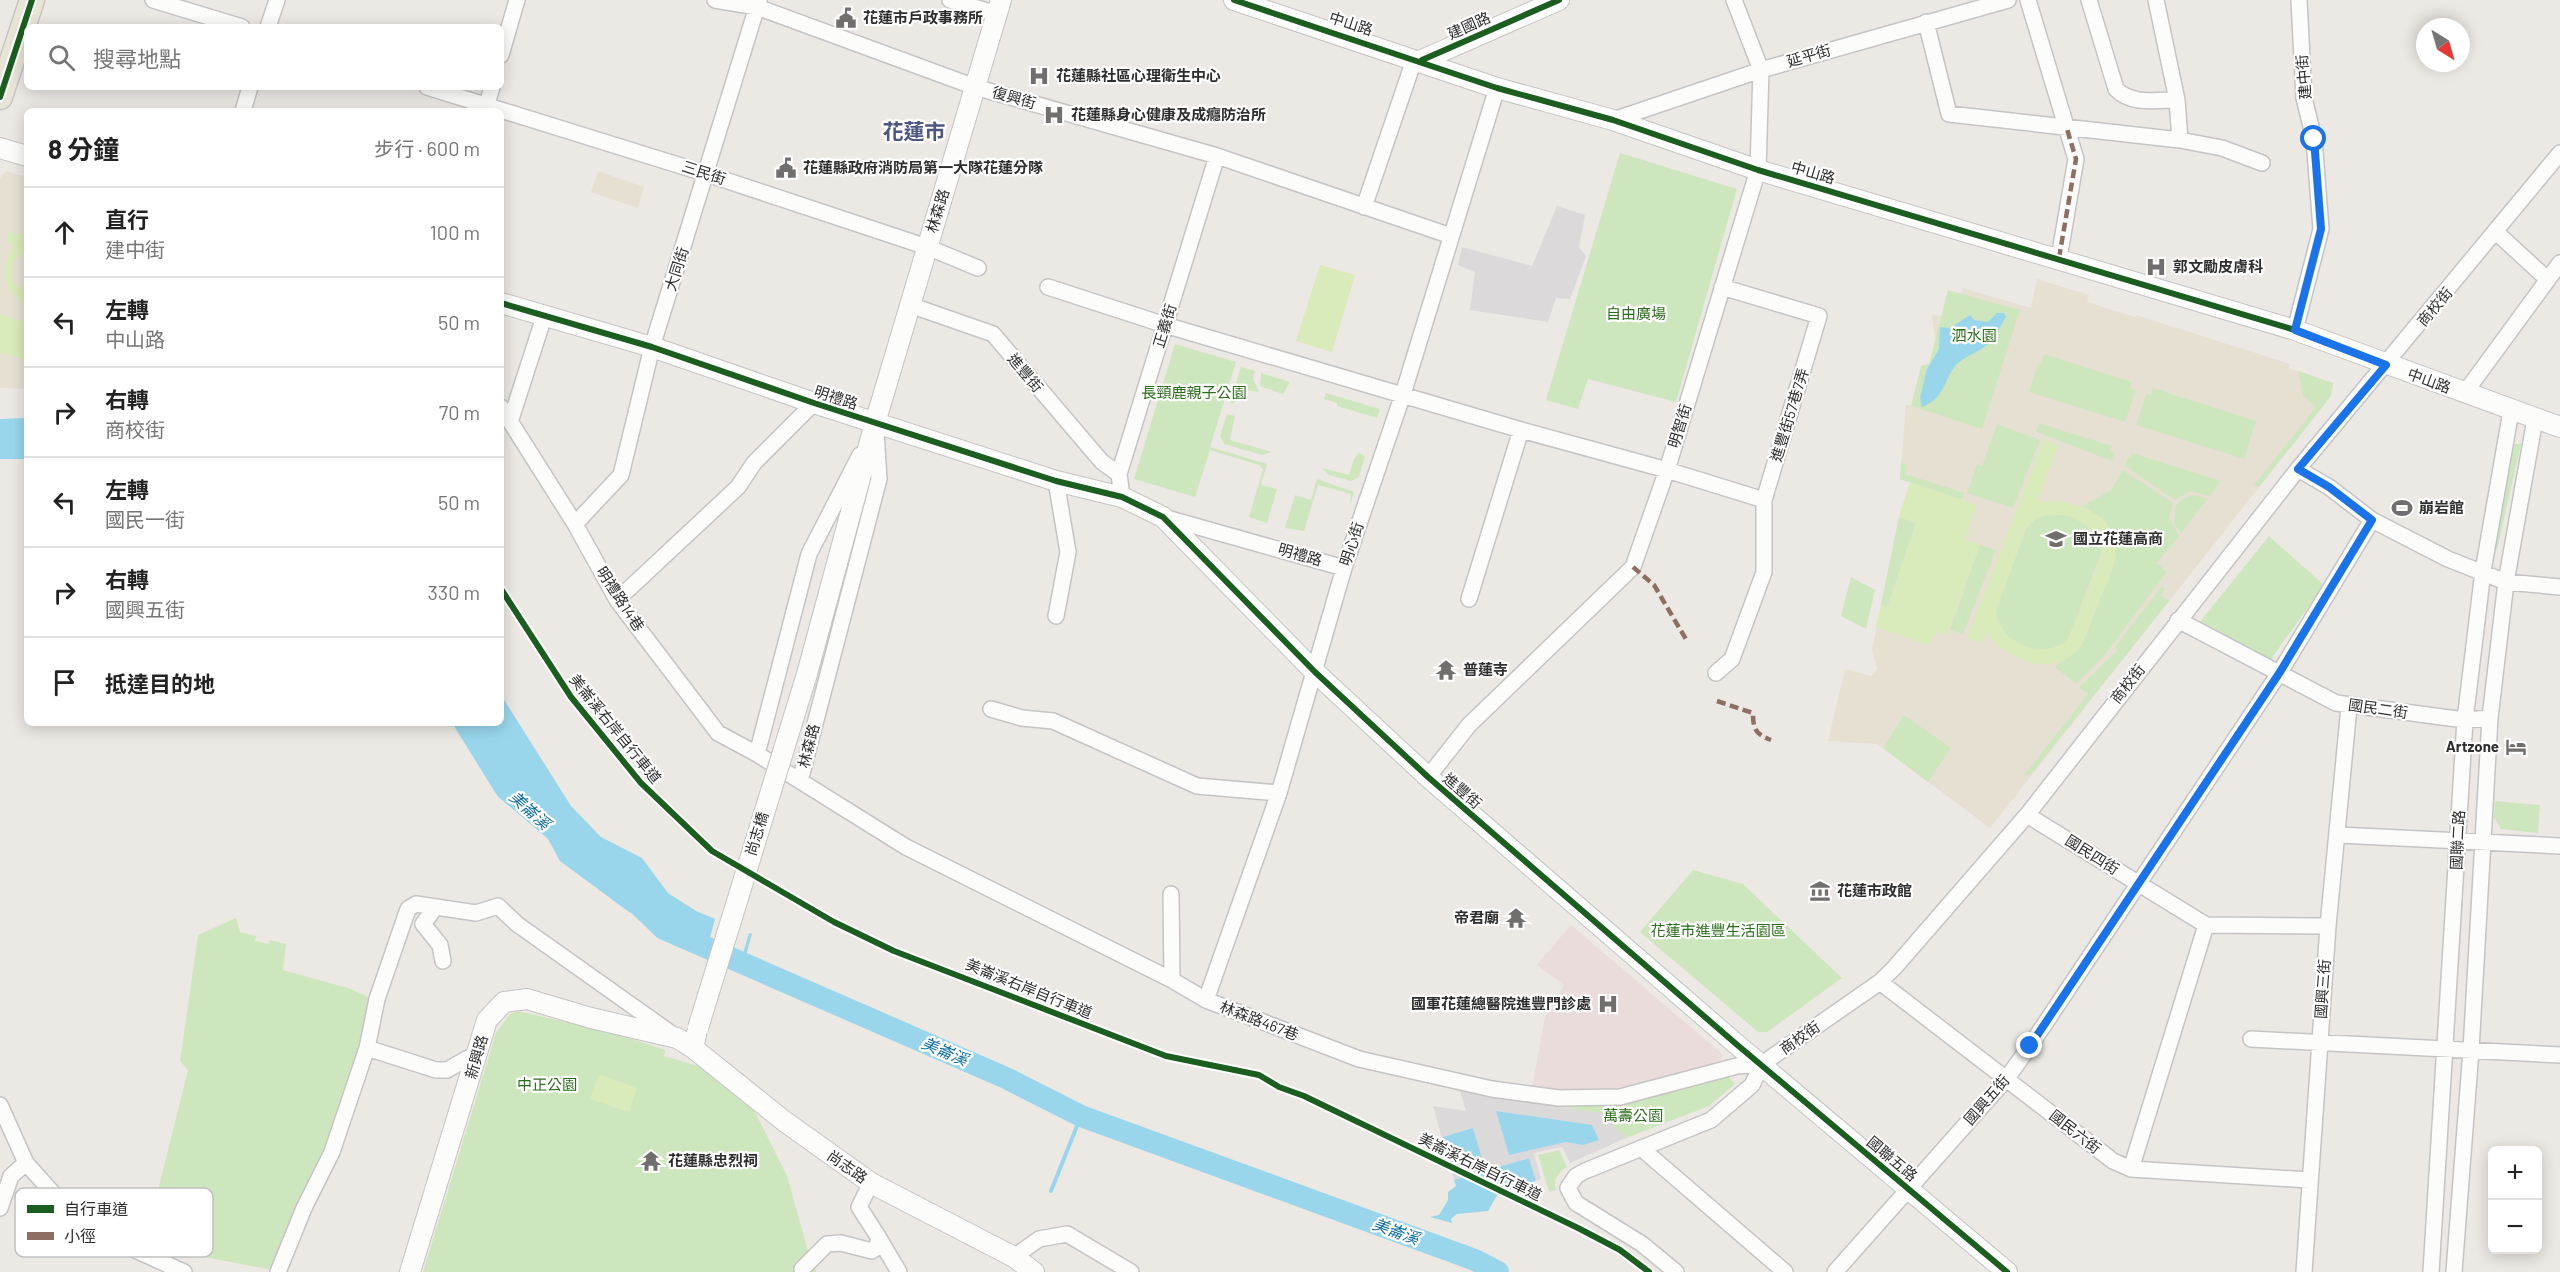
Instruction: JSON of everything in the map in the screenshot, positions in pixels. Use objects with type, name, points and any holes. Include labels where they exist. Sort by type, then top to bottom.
[{"type":"main road","points":[[24,24],[32,0]]},
{"type":"main road","points":[[0,97],[24,24]]},
{"type":"street","points":[[153,0],[232,24]]},
{"type":"street","points":[[269,24],[277,0]]},
{"type":"street","points":[[504,45],[517,0]]},
{"type":"street","name":"復興街","points":[[715,0],[758,4],[975,87],[1217,156],[1451,236]]},
{"type":"street","points":[[950,0],[999,7]]},
{"type":"street","name":"中山路","points":[[1234,0],[1417,63],[1613,120],[1758,170],[2295,330],[2511,411],[2560,427]]},
{"type":"street","name":"建國路","points":[[1417,63],[1559,0]]},
{"type":"street","name":"明智街","points":[[1428,777],[1469,725],[1633,567],[1667,470],[1758,170],[1761,70],[1734,0]]},
{"type":"street","name":"延平街","points":[[1613,120],[1761,70],[2008,0]]},
{"type":"street","points":[[2028,0],[2076,159],[2059,258]]},
{"type":"street","points":[[2089,0],[2116,89],[2124,98],[2134,100],[2177,100]]},
{"type":"street","points":[[2156,0],[2177,100],[2180,140]]},
{"type":"street","name":"建中街","points":[[2295,330],[2321,229],[2314,139],[2304,98],[2299,0]]},
{"type":"street","name":"大同街","points":[[575,524],[621,475],[652,347],[758,4]]},
{"type":"street","name":"林森路","points":[[807,674],[875,423],[999,7]]},
{"type":"street","points":[[1926,22],[1949,114],[2180,140],[2222,148],[2262,163]]},
{"type":"street","points":[[1364,207],[1417,63]]},
{"type":"street","name":"明心街","points":[[1206,1000],[1280,793],[1344,568],[1403,393],[1497,88]]},
{"type":"street","points":[[244,108],[249,90]]},
{"type":"street","name":"三民街","points":[[436,90],[483,108]]},
{"type":"street","points":[[486,108],[491,90]]},
{"type":"street","name":"三民街","points":[[504,114],[707,174],[927,247],[978,268]]},
{"type":"street","points":[[0,148],[24,155]]},
{"type":"street","name":"商校街","points":[[1676,1272],[1642,1244],[1576,1203],[1568,1188],[1576,1176],[1711,1120],[1752,1085],[1762,1064],[1880,982],[2027,815],[2298,469],[2560,153]]},
{"type":"street","name":"正義街","points":[[1122,496],[1119,474],[1217,156]]},
{"type":"street","points":[[2496,232],[2547,279]]},
{"type":"street","points":[[2464,393],[2560,263]]},
{"type":"street","points":[[1048,287],[1165,325],[1403,393],[1521,430],[1667,470],[1764,501]]},
{"type":"street","name":"進豐街57巷7弄","points":[[1716,673],[1732,659],[1764,572],[1764,501],[1819,316],[1722,287]]},
{"type":"street","name":"明禮路","points":[[504,304],[652,347],[814,403],[1056,481],[1122,496],[1163,517],[1344,568]]},
{"type":"street","name":"進豐街","points":[[910,304],[993,334],[1101,462],[1119,474]]},
{"type":"street","name":"明禮路14巷","points":[[544,317],[506,413],[575,524],[617,600],[718,733],[757,754]]},
{"type":"street","points":[[617,600],[738,488],[754,463],[814,403]]},
{"type":"street","name":"國聯二路","points":[[2431,1272],[2447,1049],[2465,720],[2483,571],[2511,411]]},
{"type":"street","name":"國聯二路","points":[[2454,1272],[2490,718],[2506,582],[2535,419]]},
{"type":"street","name":"林森路","points":[[875,423],[879,479],[800,781],[757,754],[810,554],[875,423]]},
{"type":"street","points":[[1469,599],[1521,430]]},
{"type":"street","points":[[2298,469],[2329,487],[2372,520],[2448,559],[2506,582],[2560,587]]},
{"type":"street","points":[[1056,481],[1068,552],[1056,616]]},
{"type":"street","name":"進豐街","points":[[1163,517],[1315,672],[1428,777],[1735,1044],[1762,1064]]},
{"type":"street","name":"國興五街","points":[[1835,1272],[2007,1078],[2280,672],[2372,520]]},
{"type":"street","name":"國民二街","points":[[2178,620],[2336,703],[2349,707],[2465,720],[2490,718]]},
{"type":"street","name":"尚志橋","points":[[685,1043],[698,1028],[807,674]]},
{"type":"street","name":"國興三街","points":[[2304,1272],[2328,926],[2339,835],[2349,707]]},
{"type":"street","points":[[991,709],[1022,718],[1053,721],[1197,786],[1280,793]]},
{"type":"street","name":"林森路467巷","points":[[800,781],[906,848],[1172,980],[1206,1000],[1359,1059],[1486,1088],[1559,1098],[1620,1097],[1737,1066],[1762,1064]]},
{"type":"street","name":"國民四街","points":[[2027,815],[2206,925]]},
{"type":"street","points":[[2339,835],[2560,846]]},
{"type":"street","points":[[1171,894],[1172,980]]},
{"type":"street","points":[[278,1272],[304,1208],[332,1152],[367,1048],[377,999],[408,909],[416,904],[476,913],[498,906],[517,924],[685,1043]]},
{"type":"street","points":[[435,908],[423,924],[440,945],[443,961]]},
{"type":"street","points":[[2132,1169],[2206,925],[2328,926]]},
{"type":"street","name":"國民六街","points":[[1880,982],[2113,1161],[2132,1169],[2309,1180]]},
{"type":"street","name":"新興路","points":[[410,1272],[487,1020],[504,1002],[527,999],[685,1043]]},
{"type":"street","points":[[2251,1039],[2560,1055]]},
{"type":"street","name":"尚志路","points":[[685,1043],[784,1121],[871,1183],[1014,1257],[1034,1272]]},
{"type":"street","points":[[367,1048],[436,1070],[447,1070],[468,1058],[476,1060]]},
{"type":"street","name":"國聯五路","points":[[1762,1064],[2007,1272]]},
{"type":"street","points":[[0,1105],[26,1163],[48,1188]]},
{"type":"street","points":[[1641,1148],[1785,1272]]},
{"type":"street","points":[[0,1208],[11,1176],[26,1163]]},
{"type":"street","points":[[871,1183],[859,1207],[899,1272]]},
{"type":"street","points":[[1014,1257],[1039,1239],[1067,1234],[1131,1272]]},
{"type":"street","points":[[802,1269],[827,1244],[841,1243],[872,1251],[877,1247],[879,1238]]},
{"type":"street","points":[[151,1257],[184,1272]]},
{"type":"shaded area","points":[[6,171],[24,176],[24,389],[0,388],[0,178]]},
{"type":"shaded area","points":[[598,171],[644,187],[638,208],[591,192]]},
{"type":"shaded area","points":[[1557,206],[1585,215],[1579,247],[1586,256],[1570,299],[1556,298],[1548,322],[1470,310],[1475,272],[1458,265],[1462,247],[1532,266]]},
{"type":"shaded area","name":"國立花蓮高商","points":[[2037,279],[2089,295],[2087,302],[2135,317],[2136,315],[2290,364],[2289,368],[2333,383],[2331,396],[1990,828],[1877,744],[1828,741],[1845,669],[1871,676],[1877,670],[1872,649],[1899,517],[1910,482],[1900,479],[1906,405],[1952,410],[1949,376],[1935,339],[1932,315],[1957,317],[1963,288],[2031,308]]},
{"type":"shaded area","name":"國軍花蓮總醫院進豐門診處","points":[[1571,925],[1722,1054],[1721,1061],[1646,1083],[1603,1090],[1572,1092],[1532,1088],[1545,1017],[1564,985],[1537,965]]},
{"type":"shaded area","points":[[1460,1091],[1608,1114],[1619,1133],[1623,1132],[1626,1138],[1570,1163],[1562,1147],[1534,1153],[1541,1179],[1536,1181],[1529,1158],[1454,1180],[1433,1106],[1466,1111]]},
{"type":"green space","name":"自由廣場","points":[[1620,153],[1737,189],[1676,402],[1588,379],[1578,409],[1546,400]]},
{"type":"green space","points":[[9,231],[24,236],[24,253],[15,261],[12,274],[14,284],[24,291],[24,302],[12,294],[7,287],[6,262],[13,245],[7,243]]},
{"type":"green space","points":[[1320,265],[1355,275],[1332,352],[1296,341]]},
{"type":"green space","name":"泗水園","points":[[1948,290],[2020,310],[1982,429],[1911,406],[1921,366],[1929,364]]},
{"type":"green space","points":[[0,314],[24,322],[24,360],[0,352]]},
{"type":"green space","name":"長頸鹿親子公園","points":[[1175,344],[1236,362],[1210,447],[1267,464],[1261,485],[1277,489],[1267,523],[1249,517],[1263,469],[1259,465],[1210,450],[1195,497],[1134,479]]},
{"type":"green space","points":[[2044,354],[2132,382],[2130,388],[2136,390],[2125,422],[2029,392],[2038,363],[2041,364]]},
{"type":"green space","points":[[1241,367],[1255,371],[1253,378],[1259,392],[1245,390],[1243,396],[1237,394],[1234,404],[1230,403]]},
{"type":"green space","points":[[2298,371],[2333,383],[2331,396],[2259,487],[2254,485],[2316,407],[2303,396]]},
{"type":"green space","points":[[1261,373],[1290,382],[1283,394],[1260,386]]},
{"type":"green space","points":[[2153,388],[2256,421],[2244,459],[2136,425],[2146,394],[2151,395]]},
{"type":"green space","points":[[1326,393],[1380,409],[1377,418],[1337,406],[1337,403],[1324,399]]},
{"type":"green space","points":[[1227,414],[1235,416],[1230,440],[1272,452],[1262,455],[1224,444],[1220,436]]},
{"type":"green space","points":[[2039,423],[2112,446],[2110,451],[2114,453],[2112,461],[2036,432]]},
{"type":"green space","points":[[1997,424],[2040,440],[2013,508],[1967,493],[1977,464],[1982,466]]},
{"type":"green space","points":[[2044,439],[2059,445],[2037,502],[2063,502],[2088,510],[2108,526],[2114,537],[2116,551],[2112,572],[2084,640],[2071,656],[2048,664],[2036,664],[2013,656],[1994,641],[1987,632],[1982,644],[1967,638]],"holes":[[[2050,514],[2070,516],[2083,523],[2097,536],[2101,544],[2101,558],[2068,639],[2058,646],[2047,649],[2024,646],[2004,632],[1998,622],[1996,610],[2026,529],[2035,519]]]},
{"type":"green space","points":[[2513,444],[2521,444],[2497,550],[2488,551]]},
{"type":"green space","points":[[1359,453],[1365,456],[1359,477],[1351,481],[1329,475],[1322,468],[1349,475],[1354,459]]},
{"type":"green space","points":[[2132,453],[2221,481],[2210,496],[2190,491],[2175,500],[2125,466]]},
{"type":"green space","points":[[1901,463],[1907,465],[1905,474],[1965,493],[1962,500],[1900,479]]},
{"type":"green space","points":[[2123,470],[2173,503],[2169,517],[2179,536],[2157,563],[2167,572],[2103,657],[2076,684],[2055,667],[2080,647],[2088,632],[2109,575],[2114,549],[2113,537],[2107,526],[2082,506],[2111,490]]},
{"type":"green space","points":[[1317,479],[1354,492],[1350,506],[1351,494],[1318,485],[1304,531],[1285,528],[1295,495],[1311,500]]},
{"type":"green space","points":[[1910,482],[1977,505],[1965,540],[1980,545],[1946,636],[1939,631],[1928,645],[1876,627],[1881,605],[1888,606],[1916,523],[1899,517]]},
{"type":"green space","points":[[2196,495],[2208,499],[2181,533],[2174,523],[2176,505],[2185,497]]},
{"type":"green space","points":[[2050,514],[2070,516],[2083,523],[2097,536],[2102,551],[2068,639],[2058,646],[2035,649],[2013,640],[2004,632],[1998,622],[1996,610],[2026,529],[2035,519]]},
{"type":"green space","points":[[1899,517],[1916,523],[1887,607],[1881,605]]},
{"type":"green space","points":[[2269,536],[2324,585],[2271,659],[2199,623]]},
{"type":"green space","points":[[1980,545],[1996,550],[1963,634],[1950,630]]},
{"type":"green space","points":[[1851,577],[1875,590],[1866,629],[1841,616]]},
{"type":"green space","points":[[2162,586],[2165,589],[2161,595],[2169,601],[2031,774],[2024,775],[2088,694],[2079,687],[2118,650],[2115,647]]},
{"type":"green space","points":[[1904,715],[1951,748],[1928,782],[1883,748]]},
{"type":"green space","points":[[2495,801],[2540,805],[2538,833],[2501,829],[2494,817]]},
{"type":"green space","name":"花蓮市進豐生活園區","points":[[1693,870],[1743,884],[1842,978],[1767,1032],[1758,1032],[1640,932]]},
{"type":"green space","points":[[236,918],[240,932],[256,936],[255,941],[269,944],[270,940],[286,944],[283,970],[348,988],[373,999],[345,1107],[272,1270],[204,1257],[213,1257],[213,1188],[158,1188],[188,1070],[180,1061],[198,935]]},
{"type":"green space","name":"中正公園","points":[[518,1011],[617,1034],[665,1050],[664,1056],[698,1066],[752,1106],[787,1176],[812,1265],[817,1272],[423,1272],[496,1033],[510,1014]]},
{"type":"green space","points":[[599,1074],[637,1088],[629,1112],[590,1099]]},
{"type":"green space","name":"萬壽公園","points":[[1726,1074],[1735,1084],[1709,1106],[1626,1138],[1623,1132],[1619,1133],[1607,1114],[1542,1104],[1597,1103]]},
{"type":"green space","points":[[1559,1150],[1567,1167],[1557,1177],[1556,1190],[1549,1192],[1538,1155]]},
{"type":"water","points":[[1997,313],[2004,313],[2006,317],[1994,338],[1956,365],[1940,394],[1922,407],[1920,398],[1927,369],[1939,349],[1940,327],[1950,328],[1970,315],[1974,320],[1988,322]]},
{"type":"water","points":[[24,418],[24,459],[0,459],[0,419]]},
{"type":"water","points":[[504,700],[571,806],[601,837],[642,858],[668,893],[696,911],[752,934],[743,966],[629,912],[560,861],[524,795],[493,757],[472,726],[504,726]]},
{"type":"water","points":[[1496,1111],[1592,1125],[1599,1140],[1583,1145],[1566,1142],[1509,1155]]},
{"type":"water","points":[[1473,1128],[1484,1166],[1454,1175],[1443,1137]]},
{"type":"water","points":[[1529,1158],[1536,1181],[1499,1192],[1488,1211],[1457,1214],[1451,1219],[1452,1223],[1430,1217],[1439,1215],[1448,1200],[1448,1192],[1456,1186],[1454,1180]]},
{"type":"pier","points":[[716,916],[750,930],[739,967],[706,951]]},
{"type":"waterway","name":"美崙溪","points":[[467,726],[506,789],[556,831]]},
{"type":"waterway","name":"美崙溪","points":[[641,907],[664,929],[1006,1078],[1081,1116],[1475,1260],[1498,1272]]},
{"type":"waterway","points":[[1051,1191],[1081,1116]]},
{"type":"marked path","points":[[2059,258],[2076,159],[2067,129]]},
{"type":"marked path","points":[[1633,567],[1654,585],[1687,641]]},
{"type":"marked path","points":[[1717,701],[1753,713],[1756,731],[1771,740]]},
{"type":"cycle path","points":[[24,24],[32,0]]},
{"type":"cycle path","points":[[1234,0],[1497,88],[1613,120],[1758,170],[2295,330],[2386,365]]},
{"type":"cycle path","points":[[1422,60],[1559,0]]},
{"type":"cycle path","points":[[0,97],[24,24]]},
{"type":"cycle path","points":[[504,304],[652,347],[814,403],[1056,481],[1122,497],[1163,517],[1315,672],[1428,777],[1735,1043],[2007,1272]]},
{"type":"cycle path","name":"美崙溪右岸自行車道","points":[[504,594],[571,697],[641,783],[712,851],[834,922],[894,951],[1166,1056],[1259,1075],[1279,1087],[1304,1096],[1580,1229],[1620,1250],[1649,1272]]},
{"type":"place","name":"花蓮市戶政事務所","points":[[846,18]]},
{"type":"place","name":"花蓮縣社區心理衛生中心","points":[[1039,76]]},
{"type":"place","name":"花蓮縣身心健康及成癮防治所","points":[[1054,115]]},
{"type":"place","name":"花蓮縣政府消防局第一大隊花蓮分隊","points":[[786,168]]},
{"type":"place","name":"郭文勵皮膚科","points":[[2156,267]]},
{"type":"place","name":"崩岩館","points":[[2402,508]]},
{"type":"place","name":"國立花蓮高商","points":[[2056,539]]},
{"type":"place","name":"普蓮寺","points":[[1446,670]]},
{"type":"place","name":"Artzone","points":[[2516,747]]},
{"type":"place","name":"花蓮市政館","points":[[1820,891]]},
{"type":"place","name":"帝君廟","points":[[1516,918]]},
{"type":"place","name":"國軍花蓮總醫院進豐門診處","points":[[1608,1004]]},
{"type":"place","name":"花蓮縣忠烈祠","points":[[651,1161]]},
{"type":"district","name":"花蓮市","points":[[914,132]]},
{"type":"route","points":[[2030,1046],[2280,672],[2372,520],[2329,487],[2298,469],[2386,365],[2295,330],[2321,229],[2314,139]]}]
